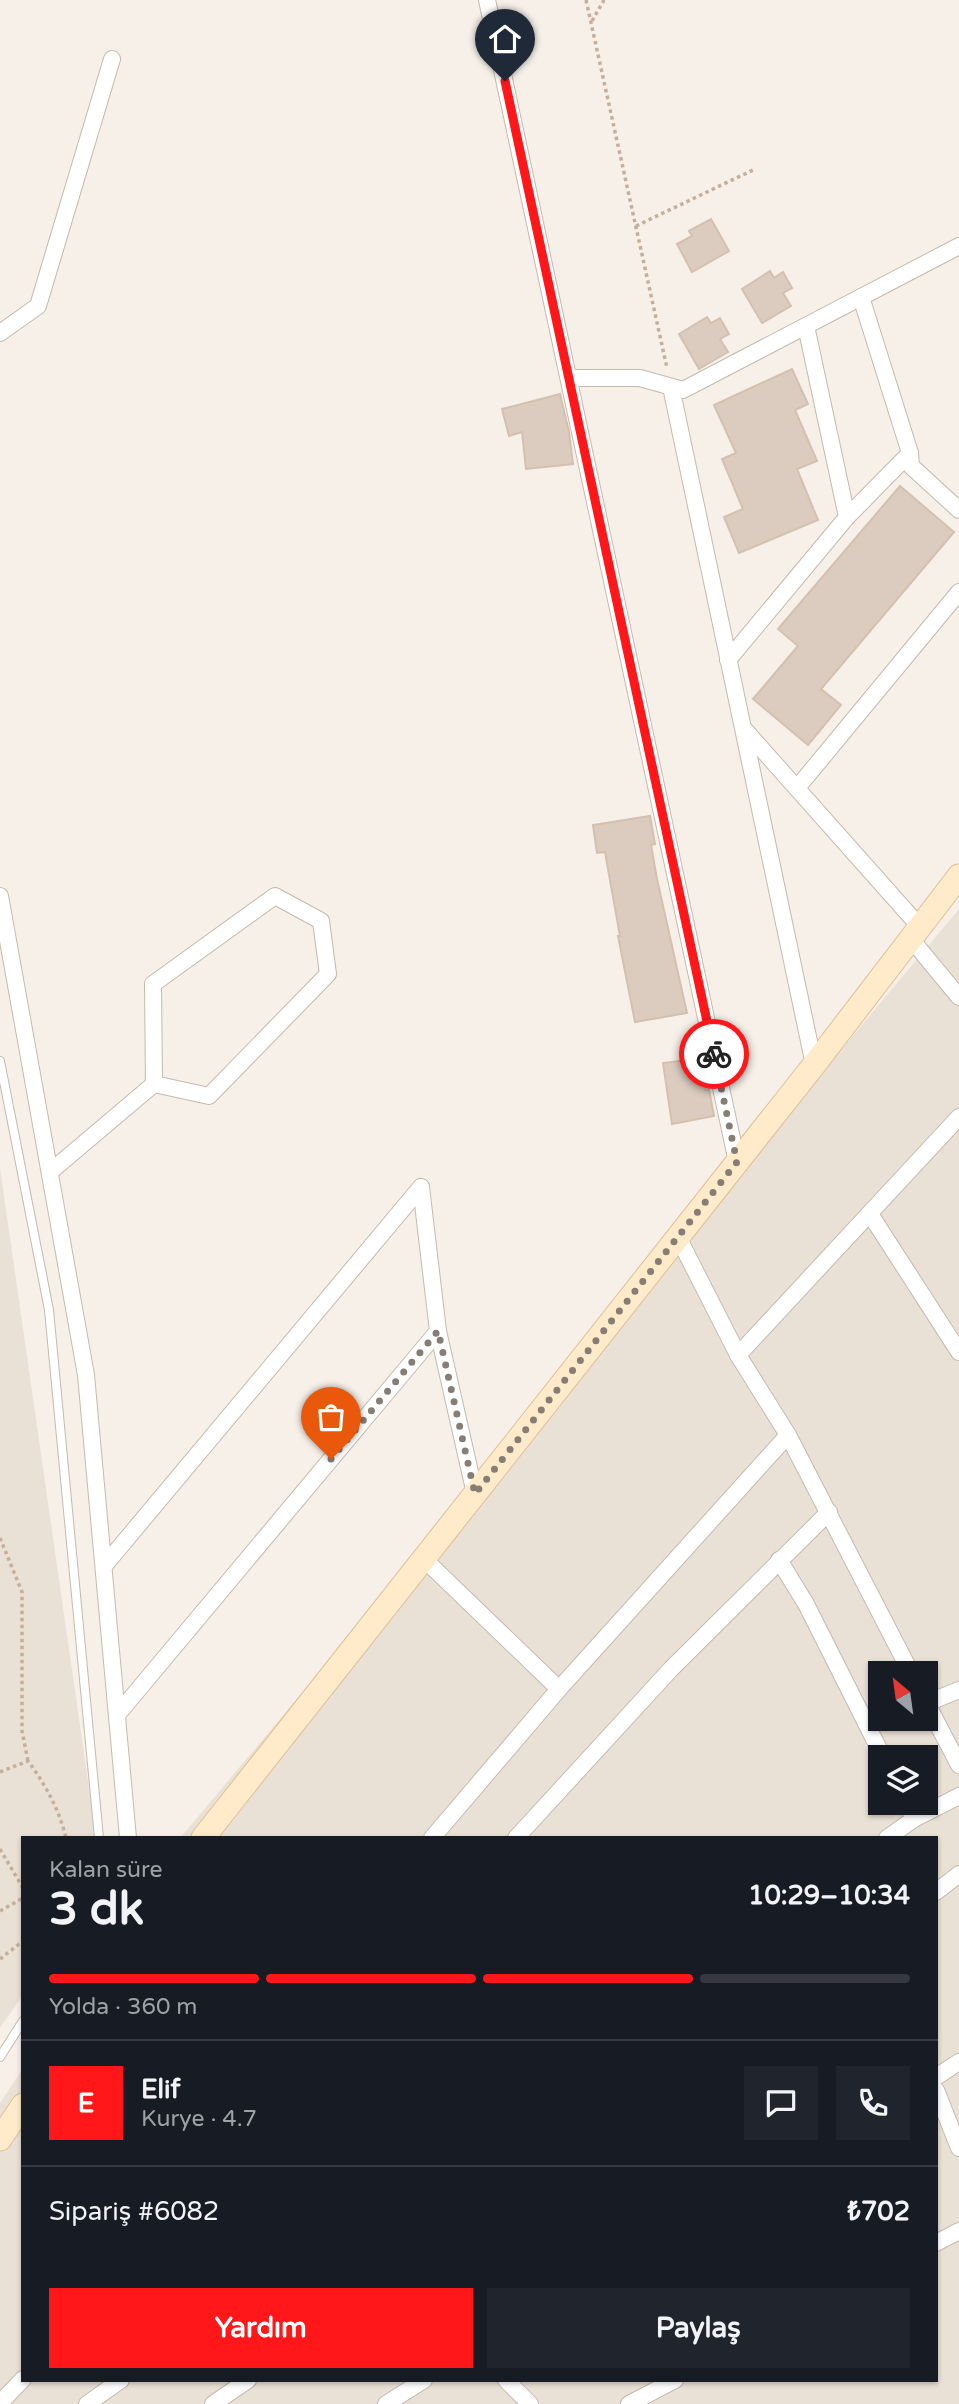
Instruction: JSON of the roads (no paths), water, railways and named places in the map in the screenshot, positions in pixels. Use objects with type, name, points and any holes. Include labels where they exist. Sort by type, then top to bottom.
[{"type":"main road","points":[[205,1836],[814,1065],[959,876]]},
{"type":"main road","points":[[0,2139],[21,2108]]},
{"type":"street","points":[[487,0],[737,1162]]},
{"type":"street","points":[[0,333],[38,306],[111,59]]},
{"type":"street","points":[[570,378],[640,378],[683,390],[959,246]]},
{"type":"street","points":[[861,297],[910,453],[911,466],[959,510]]},
{"type":"street","points":[[806,326],[848,517]]},
{"type":"street","points":[[671,387],[814,1065]]},
{"type":"street","points":[[728,660],[848,517],[910,453]]},
{"type":"street","points":[[797,788],[959,592]]},
{"type":"street","points":[[743,727],[797,788],[915,933],[959,997]]},
{"type":"street","points":[[0,896],[86,1374],[128,1836]]},
{"type":"street","points":[[275,896],[321,921],[328,974],[209,1096],[154,1084],[153,984],[275,896]]},
{"type":"street","points":[[50,1172],[154,1084]]},
{"type":"street","points":[[738,1355],[959,1117]]},
{"type":"street","points":[[104,1566],[421,1187],[438,1331],[475,1494]]},
{"type":"street","points":[[870,1214],[959,1352]]},
{"type":"street","points":[[678,1237],[738,1355],[788,1435],[905,1661]]},
{"type":"street","points":[[117,1715],[438,1331]]},
{"type":"street","points":[[434,1836],[559,1689],[788,1435]]},
{"type":"street","points":[[518,1836],[671,1669],[829,1512]]},
{"type":"street","points":[[424,1558],[559,1689]]},
{"type":"street","points":[[779,1560],[806,1604],[877,1745]]},
{"type":"street","points":[[938,1698],[959,1690]]},
{"type":"street","points":[[938,1725],[959,1765]]},
{"type":"street","points":[[890,1836],[914,1819],[959,1796]]},
{"type":"street","points":[[912,1815],[914,1819]]},
{"type":"street","points":[[938,1890],[959,1874]]},
{"type":"street","points":[[938,2076],[959,2062]]},
{"type":"street","points":[[938,2095],[959,2148]]},
{"type":"street","points":[[938,2242],[959,2231]]},
{"type":"street","points":[[2,2398],[21,2381]]},
{"type":"street","points":[[87,2404],[118,2382]]},
{"type":"street","points":[[213,2404],[245,2382]]},
{"type":"street","points":[[386,2404],[422,2382]]},
{"type":"street","points":[[508,2382],[530,2404]]},
{"type":"street","points":[[629,2404],[671,2382]]},
{"type":"lane","points":[[0,1061],[49,1310],[99,1836]]},
{"type":"lane","points":[[0,2057],[21,2024]]}]
